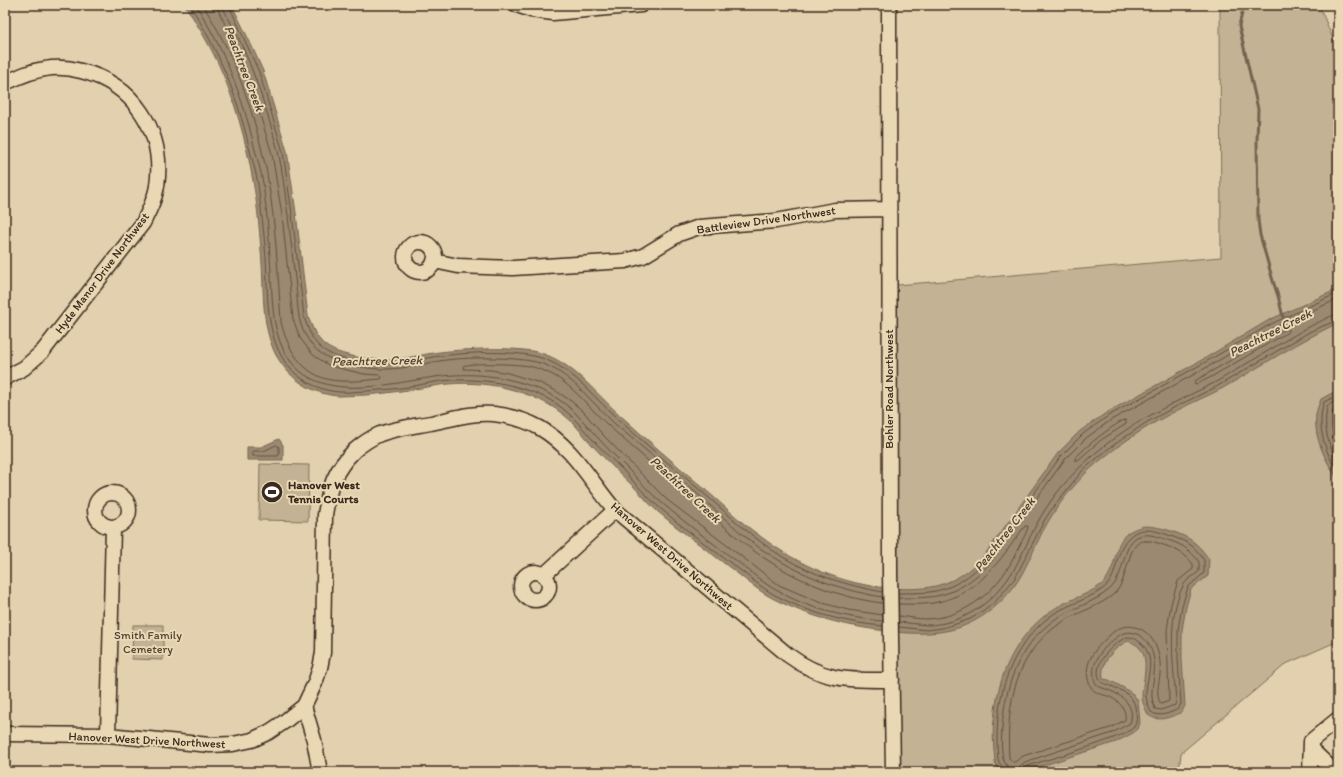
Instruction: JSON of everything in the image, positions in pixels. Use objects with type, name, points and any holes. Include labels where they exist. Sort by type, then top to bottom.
[{"type":"street","points":[[517,5],[531,10],[553,14],[641,5]]},
{"type":"street","name":"Bohler Road Northwest","points":[[888,5],[890,637],[893,772]]},
{"type":"street","name":"Hyde Manor Drive Northwest","points":[[5,83],[22,74],[46,68],[70,68],[94,74],[114,84],[130,98],[142,113],[151,129],[157,148],[159,168],[157,188],[143,223],[43,351],[24,368],[5,378]]},
{"type":"street","name":"Battleview Drive Northwest","points":[[434,261],[458,266],[513,268],[625,261],[643,256],[678,234],[699,227],[776,221],[834,210],[889,209]]},
{"type":"street","name":"Hanover West Drive Northwest","points":[[5,734],[108,735],[210,745],[232,744],[252,740],[269,732],[284,722],[304,706],[318,673],[323,653],[325,515],[328,494],[334,476],[355,450],[379,435],[391,431],[468,415],[492,414],[515,418],[539,428],[561,444],[578,461],[602,495],[615,510],[800,664],[818,673],[838,679],[892,680]]},
{"type":"street","points":[[544,576],[615,510]]},
{"type":"street","points":[[108,735],[113,528]]},
{"type":"street","points":[[304,706],[314,740],[320,772]]},
{"type":"street","points":[[1310,772],[1311,741],[1338,719]]},
{"type":"street","points":[[1311,749],[1335,772]]},
{"type":"green space","points":[[1220,5],[1319,5],[1338,51],[1338,641],[1286,664],[1181,753],[1179,772],[898,772],[897,285],[1221,257]]},
{"type":"green space","points":[[260,464],[309,465],[308,521],[259,520]]},
{"type":"green space","name":"Smith Family Cemetery","points":[[133,625],[163,625],[163,660],[132,659]]},
{"type":"water","name":"Peachtree Creek","points":[[185,5],[232,5],[263,71],[287,151],[308,316],[311,325],[323,344],[343,354],[381,360],[393,360],[443,352],[501,349],[532,351],[558,360],[580,377],[640,433],[752,530],[790,556],[805,564],[822,572],[855,583],[904,589],[930,587],[952,580],[973,567],[983,557],[1058,453],[1080,431],[1106,413],[1207,357],[1269,320],[1338,289],[1338,323],[1294,346],[1223,388],[1154,423],[1099,461],[1067,494],[1057,508],[1045,527],[1029,561],[1014,586],[1000,603],[982,617],[961,627],[927,633],[905,633],[834,622],[787,605],[770,597],[752,585],[657,511],[593,446],[571,421],[541,400],[506,388],[473,384],[448,384],[394,392],[341,396],[325,394],[302,384],[295,379],[284,367],[277,356],[267,331],[259,222],[250,166],[239,121],[230,91],[218,63]]},
{"type":"water","points":[[1338,391],[1338,480],[1321,449],[1316,432],[1316,412],[1321,399]]},
{"type":"water","points":[[279,439],[283,445],[283,460],[247,460],[247,447],[261,447]]},
{"type":"water","points":[[1145,526],[1165,529],[1192,540],[1209,559],[1208,576],[1191,589],[1186,607],[1182,630],[1185,706],[1181,713],[1161,719],[1148,715],[1143,704],[1142,697],[1145,673],[1144,657],[1142,650],[1128,641],[1109,656],[1104,667],[1103,679],[1109,680],[1124,688],[1133,694],[1138,701],[1140,723],[1138,729],[1116,742],[1023,772],[1003,772],[998,769],[995,762],[993,725],[996,703],[1005,670],[1020,642],[1030,629],[1057,607],[1101,585],[1110,572],[1121,540],[1126,534],[1134,529]]},
{"type":"waterway","name":"Peachtree Creek","points":[[1242,13],[1239,26],[1258,109],[1258,220],[1260,235],[1283,317]]},
{"type":"place","name":"Hanover West Tennis Courts","points":[[272,492]]}]
